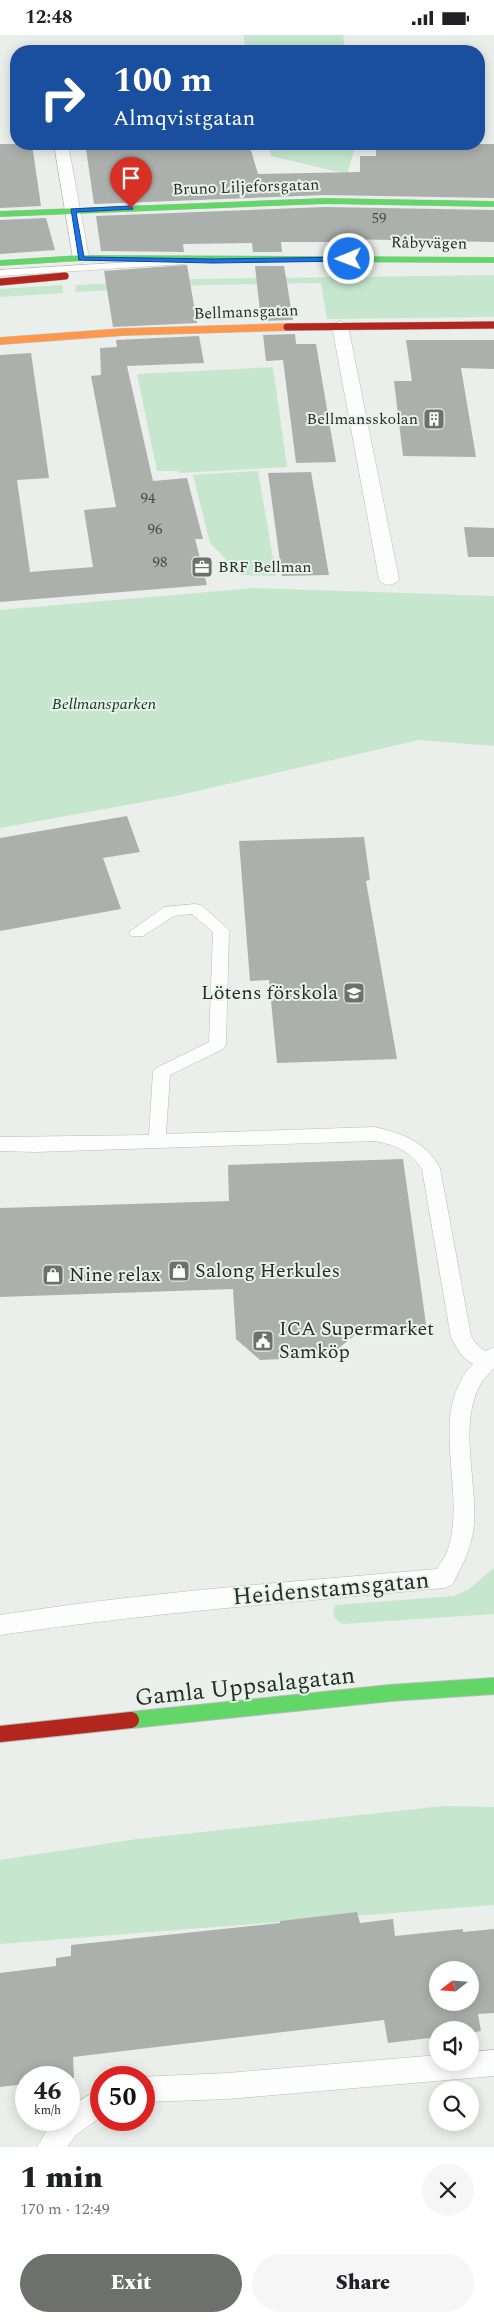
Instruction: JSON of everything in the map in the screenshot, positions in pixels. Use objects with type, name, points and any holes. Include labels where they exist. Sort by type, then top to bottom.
[{"type":"street","points":[[62,150],[81,258]]},
{"type":"street","name":"Bruno Liljeforsgatan","points":[[0,215],[73,210],[325,201],[494,203]]},
{"type":"street","name":"Råbyvägen","points":[[0,263],[81,258],[213,261],[407,258],[494,260]]},
{"type":"street","name":"Råbyvägen","points":[[0,282],[213,261]]},
{"type":"street","points":[[340,325],[388,579]]},
{"type":"street","name":"Bellmansgatan","points":[[0,341],[89,334],[340,325],[494,325]]},
{"type":"street","name":"Gamla Uppsalagatan","points":[[0,1734],[390,1693],[494,1686]]},
{"type":"lane","name":"Råbyvägen","points":[[0,273],[213,261]]},
{"type":"lane","points":[[137,932],[170,911],[195,909],[221,930],[217,1045],[162,1072],[157,1141]]},
{"type":"lane","points":[[0,1144],[35,1145],[374,1134],[411,1146],[422,1155],[431,1168],[461,1338],[469,1350],[490,1359],[474,1377],[470,1397],[471,1414],[482,1469]]},
{"type":"lane","name":"Heidenstamsgatan","points":[[0,1625],[65,1615],[183,1602],[430,1581],[444,1578],[455,1572],[480,1545]]},
{"type":"lane","points":[[155,2089],[228,2086],[494,2063]]},
{"type":"lane","points":[[51,2147],[66,2125],[90,2109]]},
{"type":"green space","points":[[243,35],[343,35],[344,45],[245,45]]},
{"type":"green space","points":[[270,150],[354,150],[347,174],[271,156]]},
{"type":"green space","points":[[494,275],[494,317],[327,319],[321,283],[206,285],[75,292],[76,285],[195,279]]},
{"type":"green space","points":[[62,285],[63,293],[0,297],[0,289]]},
{"type":"green space","points":[[273,367],[287,467],[179,473],[178,471],[157,471],[137,374]]},
{"type":"green space","points":[[258,471],[276,576],[241,575],[210,543],[193,475]]},
{"type":"green space","name":"Bellmansparken","points":[[254,588],[494,596],[494,746],[419,740],[176,796],[0,828],[0,610]]},
{"type":"green space","points":[[494,1568],[494,1614],[343,1624],[334,1615],[333,1610],[336,1605],[454,1596],[469,1589]]},
{"type":"green space","points":[[443,1806],[494,1807],[494,1905],[0,1944],[0,1860],[137,1839]]},
{"type":"building","points":[[0,144],[10,144],[10,150],[33,150],[41,206],[0,208]]},
{"type":"building","points":[[485,144],[494,144],[494,198],[325,195],[94,204],[86,150],[251,150],[258,174],[360,172],[360,156],[376,156],[376,150],[485,150]]},
{"type":"building","points":[[325,207],[494,210],[494,242],[339,239],[340,242],[281,242],[282,252],[253,252],[252,243],[183,244],[184,252],[101,251],[96,216]]},
{"type":"building","points":[[46,218],[55,250],[0,254],[0,220]]},
{"type":"building","points":[[187,265],[197,323],[113,327],[104,271]]},
{"type":"building","points":[[255,266],[284,266],[293,320],[261,321]]},
{"type":"building","points":[[295,334],[296,344],[316,344],[336,462],[296,463],[283,360],[266,361],[263,335]]},
{"type":"building","points":[[199,336],[204,363],[127,366],[153,481],[187,478],[203,539],[195,539],[207,585],[0,602],[0,355],[31,353],[49,478],[17,480],[30,572],[93,567],[84,510],[116,507],[91,376],[101,375],[100,348],[117,347],[116,340]]},
{"type":"building","name":"Bellmansskolan","points":[[406,340],[494,340],[494,369],[461,368],[476,457],[403,456],[394,381],[412,381]]},
{"type":"building","points":[[311,472],[329,575],[282,576],[268,473]]},
{"type":"building","points":[[464,527],[494,528],[494,557],[468,557]]},
{"type":"building","points":[[127,816],[140,852],[103,858],[121,909],[0,931],[0,838]]},
{"type":"building","points":[[364,837],[370,880],[366,881],[397,1059],[277,1063],[269,980],[250,981],[239,841]]},
{"type":"building","points":[[403,1159],[427,1331],[356,1334],[328,1357],[260,1360],[236,1339],[233,1289],[0,1297],[0,1208],[229,1201],[228,1165]]},
{"type":"building","points":[[357,1912],[360,1923],[393,1919],[395,1936],[463,1929],[463,1932],[494,1929],[494,2013],[478,2014],[481,2031],[479,2031],[479,2021],[429,2021],[429,2038],[388,2043],[384,2020],[73,2057],[73,2066],[15,2066],[15,2085],[0,2087],[0,1973],[56,1966],[56,1958],[71,1956],[71,1945],[280,1923],[280,1921]]},
{"type":"traffic: fast","points":[[0,214],[325,201],[494,204]]},
{"type":"traffic: fast","points":[[0,263],[81,258],[494,260]]},
{"type":"traffic: fast","points":[[131,1720],[390,1693],[494,1686]]},
{"type":"traffic: slow","points":[[0,341],[123,332],[287,327]]},
{"type":"traffic: jam","points":[[0,282],[65,276]]},
{"type":"traffic: jam","points":[[287,327],[494,325]]},
{"type":"traffic: jam","points":[[0,1734],[131,1720]]},
{"type":"place","name":"Bellmansskolan","points":[[434,419]]},
{"type":"place","name":"BRF Bellman","points":[[202,567]]},
{"type":"place","name":"Lötens förskola","points":[[354,993]]},
{"type":"place","name":"Salong Herkules","points":[[179,1271]]},
{"type":"place","name":"Nine relax","points":[[53,1275]]},
{"type":"place","name":"ICA Supermarket Samköp","points":[[263,1341]]},
{"type":"route","points":[[131,208],[73,210],[81,258],[213,261],[349,259]]}]
